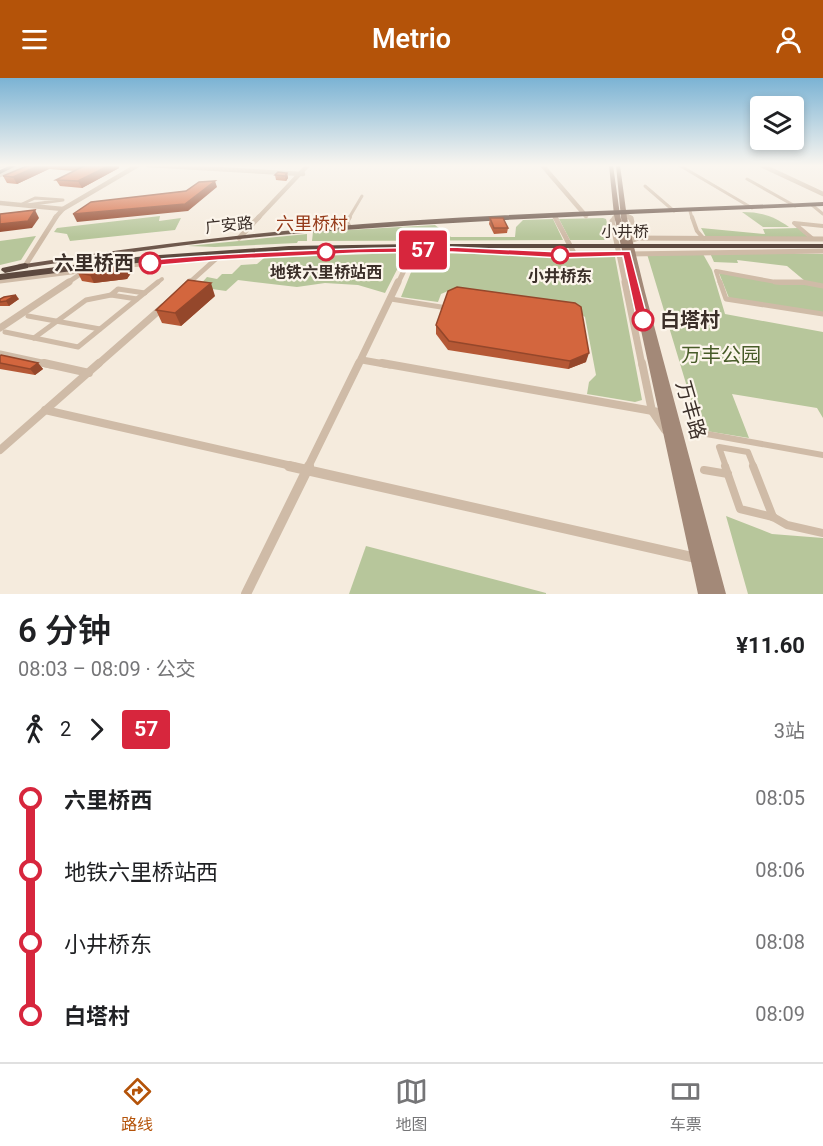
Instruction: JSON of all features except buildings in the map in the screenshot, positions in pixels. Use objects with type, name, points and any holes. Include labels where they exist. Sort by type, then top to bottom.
[{"type":"highway","name":"广安路","points":[[25,266],[242,237],[350,227],[823,204]]},
{"type":"highway","points":[[809,239],[823,242]]},
{"type":"highway","points":[[0,271],[92,261],[358,242],[557,244]]},
{"type":"highway","name":"小井桥","points":[[557,244],[823,242]]},
{"type":"highway","points":[[415,248],[557,244]]},
{"type":"highway","points":[[314,252],[357,246]]},
{"type":"highway","points":[[0,279],[78,266],[221,252],[357,246],[452,250]]},
{"type":"highway","points":[[78,258],[191,248],[221,253]]},
{"type":"highway","points":[[0,271],[25,266]]},
{"type":"main road","name":"万丰路","points":[[613,189],[615,205],[632,240],[627,253],[705,594]]},
{"type":"main road","name":"万丰路","points":[[621,215],[625,207],[622,189]]},
{"type":"main road","points":[[615,205],[625,207]]},
{"type":"main road","name":"万丰路","points":[[627,253],[684,454],[719,594]]},
{"type":"street","points":[[25,266],[63,208],[96,189]]},
{"type":"street","points":[[242,237],[287,189]]},
{"type":"street","points":[[563,189],[586,216]]},
{"type":"street","points":[[649,189],[674,211]]},
{"type":"street","points":[[719,189],[752,208]]},
{"type":"street","points":[[765,189],[795,206]]},
{"type":"street","points":[[350,227],[347,222],[362,196]]},
{"type":"street","points":[[0,203],[20,205],[28,203],[35,201],[56,203],[63,200],[35,198],[28,203]]},
{"type":"street","points":[[28,203],[63,208]]},
{"type":"street","points":[[812,205],[823,214]]},
{"type":"street","points":[[690,210],[697,231],[704,240]]},
{"type":"street","points":[[621,215],[612,221],[627,253],[652,411],[669,435]]},
{"type":"street","points":[[555,217],[575,255]]},
{"type":"street","points":[[809,239],[794,223],[823,225]]},
{"type":"street","points":[[632,240],[809,239]]},
{"type":"street","points":[[644,240],[645,248],[654,252]]},
{"type":"street","points":[[0,279],[221,253],[415,248],[246,594]]},
{"type":"street","points":[[452,250],[575,255],[823,251]]},
{"type":"street","points":[[183,289],[221,253]]},
{"type":"street","points":[[2,330],[87,270]]},
{"type":"street","points":[[823,286],[802,282],[781,283],[716,271],[726,298],[823,314]]},
{"type":"street","points":[[2,330],[78,347],[162,279]]},
{"type":"street","points":[[111,295],[118,289],[145,293]]},
{"type":"street","points":[[34,338],[86,300],[111,295],[137,299]]},
{"type":"street","points":[[391,299],[441,307]]},
{"type":"street","points":[[0,450],[170,300]]},
{"type":"street","points":[[28,316],[100,329]]},
{"type":"street","points":[[0,354],[89,372]]},
{"type":"street","points":[[362,360],[664,413]]},
{"type":"street","points":[[45,410],[696,558]]},
{"type":"street","points":[[690,431],[823,455]]},
{"type":"street","points":[[773,518],[748,452],[719,447],[740,509],[773,518],[787,525],[823,533]]},
{"type":"street","points":[[704,470],[728,474]]},
{"type":"green space","points":[[742,212],[767,215],[789,227],[763,227]]},
{"type":"green space","points":[[160,216],[159,221],[181,218],[175,230],[70,241],[67,234],[54,232],[57,228]]},
{"type":"green space","points":[[553,219],[563,240],[312,241],[313,232],[435,225],[451,237],[515,237],[516,227],[523,220]]},
{"type":"green space","points":[[559,219],[606,219],[611,240],[570,240]]},
{"type":"green space","points":[[701,228],[765,234],[763,229],[798,228],[809,238],[706,237]]},
{"type":"green space","points":[[307,234],[307,241],[297,243],[188,246]]},
{"type":"green space","points":[[36,236],[21,260],[0,265],[0,241]]},
{"type":"green space","points":[[400,253],[404,256],[385,293],[358,285],[325,283],[297,287],[238,280],[226,291],[198,287],[207,277],[217,279],[222,274],[232,274],[241,265],[257,264],[264,258]]},
{"type":"green space","points":[[424,253],[615,257],[642,400],[635,402],[587,394],[589,382],[596,375],[585,317],[569,305],[448,291],[441,294],[438,302],[401,297],[418,255]]},
{"type":"green space","points":[[710,253],[823,254],[823,285],[805,281],[787,266],[737,260],[738,263],[714,262]]},
{"type":"green space","name":"万丰公园","points":[[647,254],[703,254],[712,270],[725,314],[823,332],[823,418],[817,408],[732,394],[749,438],[700,430]]},
{"type":"green space","points":[[719,273],[823,287],[823,313],[729,298]]},
{"type":"green space","points":[[726,516],[772,534],[823,538],[823,594],[748,594]]},
{"type":"green space","points":[[366,546],[546,593],[546,594],[349,594]]},
{"type":"bus line","name":"57","points":[[150,263],[308,252],[452,250],[560,255],[627,253],[643,320]]},
{"type":"place","name":"地铁六里桥站西","points":[[326,252]]},
{"type":"place","name":"小井桥东","points":[[560,255]]},
{"type":"place","name":"六里桥西","points":[[150,263]]},
{"type":"place","name":"白塔村","points":[[643,320]]},
{"type":"district","name":"六里桥村","points":[[312,223]]}]
